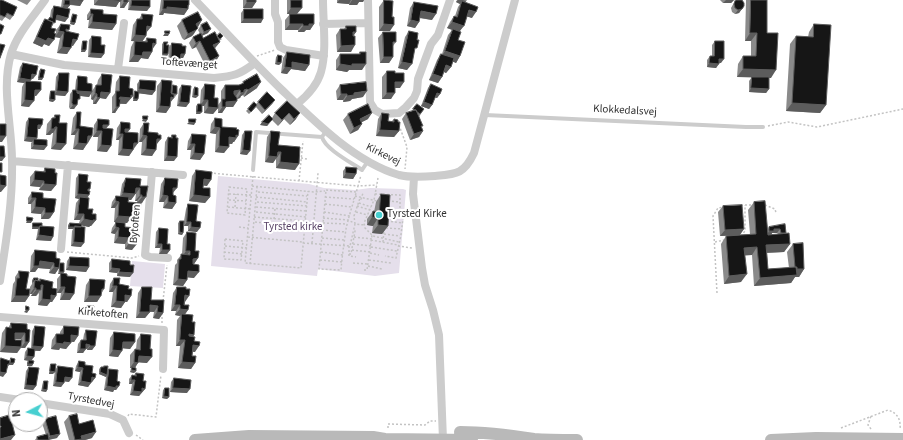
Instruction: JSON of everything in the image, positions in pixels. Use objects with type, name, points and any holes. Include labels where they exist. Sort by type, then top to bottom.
[{"type":"street","points":[[0,282],[11,198],[12,161],[7,88],[11,54],[16,42],[45,0]]},
{"type":"street","name":"Kirkevej","points":[[195,0],[253,61],[297,104],[324,134],[383,169],[404,176],[414,177]]},
{"type":"street","points":[[275,0],[275,14],[278,22],[278,42],[280,47],[286,50],[324,56]]},
{"type":"street","points":[[297,104],[307,96],[321,73],[324,56],[323,0]]},
{"type":"street","points":[[368,0],[370,102],[375,110],[382,114],[395,114],[402,111],[414,98],[418,87],[418,79],[431,44],[438,35],[450,0]]},
{"type":"street","points":[[442,433],[439,335],[434,310],[425,286],[422,268],[413,194],[414,177],[456,173],[463,170],[469,164],[474,154],[485,115],[515,0]]},
{"type":"street","points":[[118,69],[124,23]]},
{"type":"street","points":[[323,24],[368,23]]},
{"type":"street","name":"Toftevænget","points":[[11,54],[64,65],[214,78],[242,73],[253,61]]},
{"type":"street","points":[[12,161],[183,175]]},
{"type":"street","points":[[61,250],[68,165]]},
{"type":"street","name":"Bytoften","points":[[152,172],[145,255],[150,257],[168,258]]},
{"type":"street","name":"Kirketoften","points":[[0,317],[164,330]]},
{"type":"street","points":[[162,369],[164,330]]},
{"type":"street","name":"Tyrstedvej","points":[[48,404],[110,414],[123,420],[129,433]]},
{"type":"street","points":[[442,433],[472,440]]},
{"type":"street","points":[[195,440],[249,436],[374,437],[385,439],[442,433],[489,433],[533,440],[577,440]]},
{"type":"street","points":[[770,440],[902,435]]},
{"type":"lane","name":"Klokkedalsvej","points":[[485,115],[763,127]]},
{"type":"lane","points":[[253,170],[256,132],[303,136],[324,134],[323,143],[362,170],[368,161]]},
{"type":"path","points":[[253,61],[260,55],[280,47]]},
{"type":"path","points":[[763,127],[788,122],[817,127],[903,110]]},
{"type":"path","points":[[395,114],[407,147],[404,176]]},
{"type":"path","points":[[299,181],[303,136]]},
{"type":"path","points":[[302,158],[307,159]]},
{"type":"path","points":[[253,170],[246,263],[301,268],[308,191]]},
{"type":"path","points":[[326,191],[319,269],[341,270],[347,224],[362,170]]},
{"type":"path","points":[[210,173],[358,186],[377,185]]},
{"type":"path","points":[[312,243],[318,173]]},
{"type":"path","points":[[378,178],[373,201],[364,223],[372,235],[399,242]]},
{"type":"path","points":[[252,186],[316,192],[326,190],[356,192]]},
{"type":"path","points":[[250,264],[257,187]]},
{"type":"path","points":[[230,188],[247,189],[245,215],[228,213],[229,194],[230,188]]},
{"type":"path","points":[[235,207],[239,188]]},
{"type":"path","points":[[284,200],[287,189]]},
{"type":"path","points":[[257,192],[308,196]]},
{"type":"path","points":[[349,254],[352,250],[355,231],[354,216],[363,193]]},
{"type":"path","points":[[229,194],[251,196]]},
{"type":"path","points":[[375,194],[400,195],[402,229],[396,258],[385,256]]},
{"type":"path","points":[[355,196],[373,201],[380,201]]},
{"type":"path","points":[[256,197],[307,202]]},
{"type":"path","points":[[325,197],[354,199]]},
{"type":"path","points":[[228,200],[246,202]]},
{"type":"path","points":[[386,201],[400,202]]},
{"type":"path","points":[[256,202],[306,206]]},
{"type":"path","points":[[359,203],[371,206]]},
{"type":"path","points":[[276,224],[275,214],[278,204]]},
{"type":"path","points":[[325,204],[352,207]]},
{"type":"path","points":[[740,237],[745,231],[745,205]]},
{"type":"path","points":[[738,206],[767,205],[775,209],[776,213]]},
{"type":"path","points":[[357,206],[370,210]]},
{"type":"path","points":[[228,207],[250,209]]},
{"type":"path","points":[[255,207],[306,211]]},
{"type":"path","points":[[717,293],[713,216],[718,208],[725,207]]},
{"type":"path","points":[[238,208],[238,214]]},
{"type":"path","points":[[386,209],[400,210]]},
{"type":"path","points":[[356,211],[368,215]]},
{"type":"path","points":[[255,212],[306,217]]},
{"type":"path","points":[[324,212],[350,216]]},
{"type":"path","points":[[385,215],[402,216]]},
{"type":"path","points":[[254,217],[305,222]]},
{"type":"path","points":[[323,218],[348,220],[354,225],[365,225]]},
{"type":"path","points":[[385,221],[402,223]]},
{"type":"path","points":[[254,222],[305,227]]},
{"type":"path","points":[[323,223],[347,224]]},
{"type":"path","points":[[349,254],[349,246],[354,225]]},
{"type":"path","points":[[239,227],[248,228]]},
{"type":"path","points":[[383,242],[384,227],[402,229]]},
{"type":"path","points":[[322,230],[346,232]]},
{"type":"path","points":[[384,234],[401,236]]},
{"type":"path","points":[[364,270],[367,270],[372,235]]},
{"type":"path","points":[[248,237],[349,246]]},
{"type":"path","points":[[354,237],[413,248]]},
{"type":"path","points":[[322,238],[345,240]]},
{"type":"path","points":[[225,240],[242,241],[241,260],[224,258],[225,246],[225,240]]},
{"type":"path","points":[[714,242],[727,240]]},
{"type":"path","points":[[352,244],[397,251]]},
{"type":"path","points":[[225,246],[247,248]]},
{"type":"path","points":[[234,253],[235,247]]},
{"type":"path","points":[[61,250],[69,253],[132,258],[145,255]]},
{"type":"path","points":[[352,250],[379,255]]},
{"type":"path","points":[[224,252],[246,254]]},
{"type":"path","points":[[320,252],[343,254]]},
{"type":"path","points":[[231,253],[231,259]]},
{"type":"path","points":[[349,254],[349,256],[356,257]]},
{"type":"path","points":[[163,304],[168,258]]},
{"type":"path","points":[[320,260],[342,262]]},
{"type":"path","points":[[369,260],[391,263]]},
{"type":"path","points":[[353,263],[382,269]]},
{"type":"path","points":[[162,312],[161,320],[164,330]]},
{"type":"path","points":[[123,420],[129,414],[156,417],[162,369]]},
{"type":"path","points":[[835,430],[885,411],[892,411],[899,418],[902,435]]},
{"type":"path","points":[[388,428],[388,424],[426,425],[430,421],[442,433]]},
{"type":"green space","name":"Tyrsted kirke","points":[[218,176],[309,184],[324,188],[355,190],[370,188],[406,190],[399,273],[375,276],[318,269],[317,276],[211,266]]},
{"type":"green space","points":[[132,261],[165,264],[163,288],[130,286]]},
{"type":"building","points":[[0,0],[17,7],[13,16],[7,13],[5,17],[0,15]]},
{"type":"building","points":[[65,0],[70,0],[70,5],[64,5]]},
{"type":"building","points":[[132,0],[150,0],[150,7],[131,6]]},
{"type":"building","points":[[164,0],[189,0],[188,9],[167,7],[167,9],[163,9]]},
{"type":"building","points":[[247,0],[256,0],[256,2],[247,2]]},
{"type":"building","points":[[291,0],[302,0],[302,8],[291,8]]},
{"type":"building","points":[[384,0],[393,1],[392,17],[394,17],[394,25],[384,24]]},
{"type":"building","points":[[736,0],[742,0],[744,3],[742,9],[738,10],[735,8],[734,4]]},
{"type":"building","points":[[751,0],[767,0],[767,33],[778,33],[776,70],[743,69],[743,56],[756,56],[757,33],[750,33]]},
{"type":"building","points":[[462,1],[478,7],[476,12],[469,10],[464,26],[452,22],[454,16],[457,17]]},
{"type":"building","points":[[414,2],[438,6],[436,14],[421,11],[419,22],[411,20]]},
{"type":"building","points":[[54,6],[70,9],[68,18],[57,15],[55,23],[48,20],[50,17],[52,18]]},
{"type":"building","points":[[91,9],[103,10],[103,14],[117,15],[116,24],[92,22],[93,14],[91,14]]},
{"type":"building","points":[[244,9],[263,9],[263,19],[244,19]]},
{"type":"building","points":[[198,12],[202,20],[196,24],[198,28],[196,30],[188,34],[182,20]]},
{"type":"building","points":[[73,14],[77,15],[75,23],[71,22]]},
{"type":"building","points":[[142,14],[153,15],[151,27],[147,26],[146,36],[135,35],[137,19],[142,19]]},
{"type":"building","points":[[290,14],[314,14],[314,24],[303,26],[303,24],[290,24]]},
{"type":"building","points":[[45,19],[53,22],[51,28],[56,29],[54,33],[56,34],[54,40],[48,38],[46,41],[37,37]]},
{"type":"building","points":[[207,22],[211,29],[204,32],[201,25]]},
{"type":"building","points":[[0,24],[4,26],[1,34],[0,34]]},
{"type":"building","points":[[61,24],[70,25],[69,30],[66,29],[66,31],[79,34],[77,40],[73,39],[71,48],[62,47],[64,32],[59,31]]},
{"type":"building","points":[[814,24],[831,25],[826,105],[792,103],[796,36],[813,37]]},
{"type":"building","points":[[346,26],[356,26],[356,32],[353,32],[353,36],[355,36],[355,45],[341,46],[340,29],[346,29]]},
{"type":"building","points":[[453,29],[461,32],[458,40],[465,42],[460,56],[445,51]]},
{"type":"building","points":[[165,31],[170,31],[169,34],[165,33]]},
{"type":"building","points":[[409,31],[418,33],[417,40],[419,40],[417,48],[415,48],[412,64],[402,62]]},
{"type":"building","points":[[215,32],[220,42],[213,45],[219,56],[210,61],[200,41],[196,43],[193,37],[201,33],[203,38]]},
{"type":"building","points":[[383,32],[396,32],[396,42],[393,42],[393,57],[384,57]]},
{"type":"building","points":[[220,33],[223,36],[220,39],[217,36]]},
{"type":"building","points":[[92,36],[101,37],[101,45],[105,45],[104,54],[91,53]]},
{"type":"building","points":[[147,38],[156,39],[156,44],[153,43],[152,52],[143,52],[142,56],[134,55],[135,41],[147,42]]},
{"type":"building","points":[[83,41],[87,41],[86,50],[82,50]]},
{"type":"building","points":[[715,41],[724,41],[724,59],[719,59],[719,64],[709,63],[710,56],[714,56]]},
{"type":"building","points":[[164,42],[168,42],[166,45],[169,45],[168,54],[163,54]]},
{"type":"building","points":[[172,43],[186,46],[185,54],[181,54],[180,61],[171,60]]},
{"type":"building","points":[[0,44],[5,45],[0,58]]},
{"type":"building","points":[[287,52],[310,55],[309,65],[292,62],[292,68],[285,67]]},
{"type":"building","points":[[360,52],[366,52],[366,64],[352,64],[352,66],[340,64],[340,54],[360,54]]},
{"type":"building","points":[[441,54],[454,58],[451,67],[446,65],[442,77],[433,74]]},
{"type":"building","points":[[278,55],[282,56],[281,63],[277,62]]},
{"type":"building","points":[[23,63],[38,66],[36,75],[32,74],[31,80],[20,78]]},
{"type":"building","points":[[41,69],[45,70],[43,78],[39,78]]},
{"type":"building","points":[[387,71],[404,73],[404,82],[395,82],[395,93],[387,93]]},
{"type":"building","points":[[59,73],[69,73],[68,92],[57,91]]},
{"type":"building","points":[[102,74],[112,75],[110,93],[101,92],[100,98],[97,97],[97,94],[95,93],[96,85],[101,85]]},
{"type":"building","points":[[257,74],[261,82],[241,93],[240,90],[234,91],[237,101],[226,102],[226,107],[222,107],[222,99],[225,99],[225,85],[239,85]]},
{"type":"building","points":[[78,76],[87,77],[87,83],[92,84],[92,92],[77,91]]},
{"type":"building","points":[[120,76],[130,77],[129,88],[133,89],[133,96],[131,95],[131,98],[120,97],[119,107],[116,107],[116,91],[119,91]]},
{"type":"building","points":[[752,77],[769,77],[769,89],[751,88]]},
{"type":"building","points":[[140,80],[156,81],[155,91],[139,89]]},
{"type":"building","points":[[162,80],[172,81],[171,93],[174,94],[174,98],[171,97],[170,107],[160,106]]},
{"type":"building","points":[[26,81],[41,82],[41,90],[35,90],[34,101],[25,100]]},
{"type":"building","points":[[366,82],[367,91],[354,93],[354,95],[347,96],[347,94],[341,94],[340,85]]},
{"type":"building","points":[[205,84],[215,85],[214,98],[218,98],[218,108],[208,107],[208,100],[204,100]]},
{"type":"building","points":[[431,84],[442,89],[440,94],[437,93],[432,105],[424,102]]},
{"type":"building","points":[[173,85],[177,86],[177,94],[172,94]]},
{"type":"building","points":[[182,85],[191,86],[189,103],[180,102]]},
{"type":"building","points":[[195,87],[198,88],[198,96],[194,95]]},
{"type":"building","points":[[73,90],[77,90],[77,93],[80,94],[80,99],[78,99],[77,105],[73,105],[72,103]]},
{"type":"building","points":[[51,91],[55,91],[55,100],[50,99]]},
{"type":"building","points":[[135,91],[139,92],[138,99],[134,99]]},
{"type":"building","points":[[267,92],[275,100],[265,110],[258,102]]},
{"type":"building","points":[[287,101],[300,113],[294,119],[289,113],[282,120],[275,113]]},
{"type":"building","points":[[254,102],[257,105],[251,112],[248,109]]},
{"type":"building","points":[[198,104],[202,104],[202,112],[197,112]]},
{"type":"building","points":[[368,104],[372,113],[360,119],[362,124],[354,128],[348,114]]},
{"type":"building","points":[[417,104],[424,109],[420,114],[413,109]]},
{"type":"building","points":[[416,110],[423,126],[421,126],[423,131],[414,134],[406,113]]},
{"type":"building","points":[[77,112],[81,112],[80,126],[93,128],[92,136],[88,136],[87,144],[78,143],[79,129],[76,129]]},
{"type":"building","points":[[382,113],[389,114],[388,121],[394,122],[394,119],[400,122],[399,131],[380,130]]},
{"type":"building","points":[[55,115],[60,115],[59,123],[67,123],[66,144],[56,143],[57,127],[51,129],[52,118],[55,118]]},
{"type":"building","points":[[269,115],[273,119],[268,124],[262,122]]},
{"type":"building","points":[[143,116],[148,116],[147,120],[143,119]]},
{"type":"building","points":[[29,118],[43,119],[42,125],[38,125],[37,138],[27,137]]},
{"type":"building","points":[[215,118],[222,119],[222,127],[237,128],[236,129],[239,130],[236,138],[229,137],[229,147],[219,146],[220,128],[215,127]]},
{"type":"building","points":[[98,119],[109,120],[109,125],[103,125],[103,128],[113,129],[111,146],[101,145],[102,131],[97,131]]},
{"type":"building","points":[[189,119],[196,119],[195,123],[189,122]]},
{"type":"building","points":[[121,122],[130,123],[130,129],[125,129],[125,132],[138,133],[138,143],[134,143],[133,150],[122,149],[123,134],[120,134]]},
{"type":"building","points":[[144,123],[149,123],[148,132],[158,133],[158,135],[161,135],[161,139],[157,139],[156,150],[146,149],[147,136],[143,135]]},
{"type":"building","points":[[0,124],[6,124],[6,136],[0,136]]},
{"type":"building","points":[[245,131],[252,131],[250,151],[243,150]]},
{"type":"building","points":[[271,131],[280,132],[278,145],[300,147],[299,164],[280,162],[281,152],[278,152],[277,157],[269,156]]},
{"type":"building","points":[[192,134],[206,135],[204,154],[194,153],[195,144],[191,144]]},
{"type":"building","points":[[172,135],[176,135],[176,138],[178,138],[177,157],[167,156],[168,137],[172,138]]},
{"type":"building","points":[[34,139],[47,140],[47,146],[34,145]]},
{"type":"building","points":[[0,146],[4,146],[5,157],[0,157]]},
{"type":"building","points":[[0,163],[2,163],[2,172],[0,172]]},
{"type":"building","points":[[346,167],[357,168],[356,174],[346,173]]},
{"type":"building","points":[[45,168],[55,169],[55,173],[57,173],[56,185],[44,184],[44,181],[34,180],[35,171],[45,172]]},
{"type":"building","points":[[196,170],[212,172],[211,180],[204,179],[203,188],[210,188],[210,197],[194,195]]},
{"type":"building","points":[[79,174],[88,175],[87,182],[91,182],[90,189],[88,189],[88,191],[90,191],[89,195],[78,194]]},
{"type":"building","points":[[0,175],[6,176],[6,186],[0,185]]},
{"type":"building","points":[[126,178],[141,179],[140,186],[148,186],[146,197],[142,197],[142,195],[140,195],[140,188],[136,188],[135,194],[123,193]]},
{"type":"building","points":[[165,178],[178,179],[177,188],[173,188],[173,195],[176,196],[176,203],[168,202],[168,196],[163,195]]},
{"type":"building","points":[[32,192],[43,193],[43,198],[56,199],[54,212],[45,213],[45,208],[35,207],[36,198],[32,198]]},
{"type":"building","points":[[381,194],[390,195],[388,226],[378,225],[378,218],[372,217],[373,211],[379,212]]},
{"type":"building","points":[[116,196],[129,197],[128,202],[141,203],[140,213],[132,212],[131,217],[118,216],[119,202],[116,201]]},
{"type":"building","points":[[80,197],[89,198],[88,209],[93,209],[92,214],[96,214],[96,220],[93,221],[84,219],[84,214],[78,214]]},
{"type":"building","points":[[765,201],[768,235],[789,233],[790,244],[766,245],[768,269],[796,267],[797,275],[760,278],[757,247],[744,248],[747,274],[729,276],[726,236],[756,234],[754,202]]},
{"type":"building","points":[[188,204],[198,205],[196,221],[201,222],[200,228],[191,227],[191,222],[187,222]]},
{"type":"building","points":[[742,205],[744,229],[725,230],[723,206]]},
{"type":"building","points":[[27,217],[33,218],[32,221],[27,221]]},
{"type":"building","points":[[180,221],[184,221],[183,233],[180,232]]},
{"type":"building","points":[[116,222],[125,223],[125,227],[138,228],[137,244],[129,243],[129,238],[118,237],[119,228],[116,227]]},
{"type":"building","points":[[33,223],[42,223],[42,226],[33,227]]},
{"type":"building","points":[[70,223],[82,224],[81,227],[69,227]]},
{"type":"building","points":[[785,224],[786,233],[781,233],[780,229],[769,231],[769,227]]},
{"type":"building","points":[[40,226],[54,227],[53,237],[39,235]]},
{"type":"building","points":[[75,226],[85,227],[84,243],[74,242]]},
{"type":"building","points":[[159,228],[168,229],[167,244],[170,244],[170,250],[162,250],[162,244],[158,244]]},
{"type":"building","points":[[187,232],[196,233],[195,251],[199,251],[198,258],[193,259],[193,264],[199,265],[199,272],[188,271],[187,280],[178,279],[179,259],[181,259],[181,254],[190,255],[190,251],[186,251]]},
{"type":"building","points":[[803,243],[804,269],[797,269],[797,267],[795,267],[793,244]]},
{"type":"building","points":[[35,250],[56,252],[56,258],[60,259],[59,268],[54,267],[54,263],[40,261],[39,266],[34,266]]},
{"type":"building","points":[[70,257],[89,258],[89,267],[69,266]]},
{"type":"building","points":[[112,259],[130,261],[130,265],[134,265],[133,273],[119,272],[120,269],[112,268]]},
{"type":"building","points":[[60,263],[64,263],[64,272],[60,272]]},
{"type":"building","points":[[19,271],[29,272],[26,289],[30,289],[29,296],[15,296]]},
{"type":"building","points":[[61,273],[67,274],[67,276],[76,277],[74,294],[64,293],[65,287],[61,287]]},
{"type":"building","points":[[34,278],[38,278],[38,281],[35,280],[33,282]]},
{"type":"building","points":[[114,278],[120,278],[119,284],[129,286],[128,289],[132,289],[131,296],[125,295],[125,302],[116,301],[117,286],[113,286]]},
{"type":"building","points":[[40,279],[53,282],[52,288],[57,289],[56,296],[51,295],[51,300],[42,299],[43,285],[41,285],[41,290],[36,290],[36,288],[34,288],[35,280],[40,281]]},
{"type":"building","points":[[90,279],[105,280],[104,289],[102,289],[101,296],[89,296]]},
{"type":"building","points":[[142,287],[152,287],[151,300],[164,300],[163,313],[157,312],[158,306],[150,305],[150,312],[140,312]]},
{"type":"building","points":[[177,287],[186,287],[186,289],[190,289],[189,296],[185,295],[184,305],[189,305],[188,310],[180,309],[180,305],[175,305]]},
{"type":"building","points":[[26,306],[29,307],[29,310],[26,310]]},
{"type":"building","points":[[87,306],[94,306],[93,312],[87,312]]},
{"type":"building","points":[[182,314],[193,315],[192,322],[195,322],[194,335],[189,334],[189,336],[195,337],[194,341],[200,342],[199,346],[193,345],[192,356],[196,356],[195,363],[182,362],[185,340],[180,340]]},
{"type":"building","points":[[11,323],[27,324],[27,329],[30,330],[29,342],[25,342],[25,333],[15,333],[15,340],[22,340],[21,347],[5,346],[6,327],[11,328]]},
{"type":"building","points":[[35,326],[45,327],[43,347],[33,346]]},
{"type":"building","points":[[64,326],[79,327],[78,336],[71,335],[71,343],[56,343],[56,334],[63,334]]},
{"type":"building","points":[[86,330],[97,331],[95,346],[86,344],[86,349],[80,349],[81,340],[86,340]]},
{"type":"building","points":[[114,332],[135,334],[135,342],[123,342],[122,351],[113,350]]},
{"type":"building","points":[[141,334],[151,335],[150,349],[152,349],[152,357],[139,356],[138,363],[134,362],[135,349],[140,350]]},
{"type":"building","points":[[28,348],[35,349],[34,357],[27,356]]},
{"type":"building","points":[[1,358],[10,361],[6,373],[0,372]]},
{"type":"building","points":[[11,358],[15,359],[14,363],[10,363]]},
{"type":"building","points":[[29,360],[34,361],[33,364],[28,364]]},
{"type":"building","points":[[79,361],[85,362],[85,365],[93,366],[92,373],[96,374],[95,378],[92,377],[91,383],[81,381],[83,368],[78,367]]},
{"type":"building","points":[[51,364],[56,364],[55,372],[50,371]]},
{"type":"building","points":[[58,366],[73,368],[72,378],[65,377],[64,383],[56,382]]},
{"type":"building","points":[[108,366],[107,375],[100,372],[101,367]]},
{"type":"building","points":[[29,367],[39,368],[36,386],[26,385]]},
{"type":"building","points":[[132,367],[136,368],[136,371],[132,370]]},
{"type":"building","points":[[109,369],[118,370],[117,381],[120,382],[119,386],[116,386],[116,388],[107,386]]},
{"type":"building","points":[[136,373],[144,374],[143,381],[146,381],[145,389],[142,388],[142,392],[133,391],[135,380],[131,380],[132,375],[136,376]]},
{"type":"building","points":[[174,378],[191,380],[190,389],[173,388]]},
{"type":"building","points":[[44,381],[48,381],[47,390],[43,389]]},
{"type":"building","points":[[165,388],[169,388],[169,397],[164,396]]},
{"type":"building","points":[[77,414],[79,424],[93,420],[96,432],[81,436],[82,439],[75,440],[69,416]]},
{"type":"building","points":[[8,416],[8,432],[14,432],[15,435],[0,439],[0,418]]},
{"type":"building","points":[[56,416],[60,434],[50,436],[48,429],[48,418]]},
{"type":"building","points":[[48,434],[49,440],[38,440],[37,437]]},
{"type":"place","name":"Tyrsted Kirke","points":[[379,215]]}]
